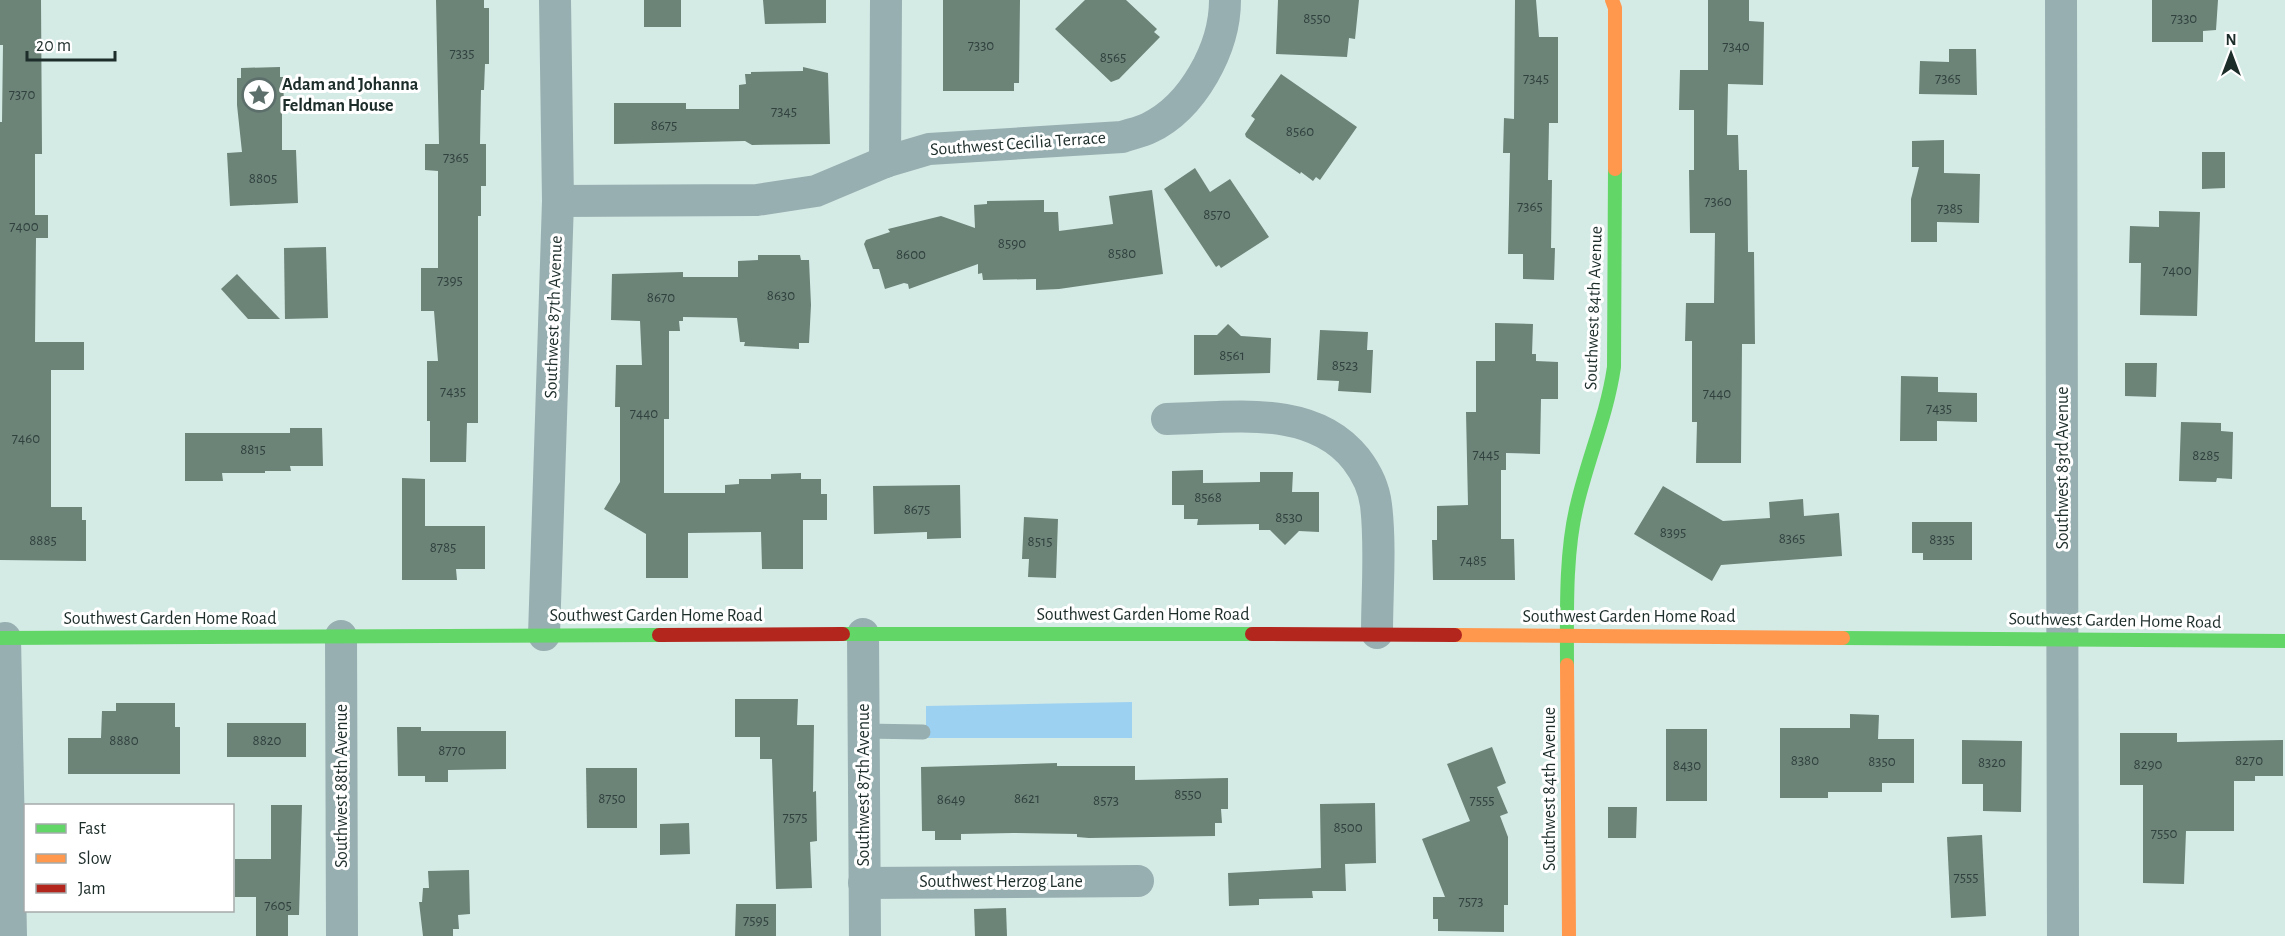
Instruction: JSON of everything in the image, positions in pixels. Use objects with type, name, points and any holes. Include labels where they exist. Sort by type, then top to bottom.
[{"type":"main road","name":"Southwest 84th Avenue","points":[[1569,936],[1567,635],[1571,545],[1577,505],[1610,396],[1614,367],[1615,8],[1612,0]]},
{"type":"main road","name":"Southwest Garden Home Road","points":[[3,638],[1377,633],[2285,641]]},
{"type":"street","name":"Southwest 87th Avenue","points":[[544,635],[558,201],[555,0]]},
{"type":"street","points":[[885,162],[886,0]]},
{"type":"street","name":"Southwest Cecilia Terrace","points":[[558,201],[756,200],[788,197],[816,191],[885,162],[929,149],[1122,137],[1150,128],[1180,106],[1202,76],[1214,53],[1225,0]]},
{"type":"street","name":"Southwest 83rd Avenue","points":[[2061,0],[2064,936]]},
{"type":"street","points":[[1167,419],[1272,418],[1294,421],[1329,434],[1346,447],[1367,478],[1376,507],[1377,633]]},
{"type":"street","name":"Southwest 87th Avenue","points":[[863,634],[865,936]]},
{"type":"street","name":"Southwest 88th Avenue","points":[[341,636],[342,936]]},
{"type":"street","points":[[3,638],[11,936]]},
{"type":"street","name":"Southwest Herzog Lane","points":[[864,883],[1138,881]]},
{"type":"lane","points":[[864,731],[923,732]]},
{"type":"water","points":[[1132,702],[1132,738],[926,738],[926,706]]},
{"type":"building","points":[[0,0],[41,0],[42,154],[35,154],[35,215],[48,215],[48,238],[36,238],[35,342],[84,342],[84,370],[51,370],[51,507],[82,507],[82,520],[86,520],[86,561],[0,560],[0,122],[2,122],[3,45],[0,45]]},
{"type":"building","points":[[436,0],[484,0],[484,8],[489,8],[489,64],[485,64],[484,90],[481,90],[480,144],[486,144],[486,186],[481,186],[481,216],[478,216],[478,423],[467,423],[466,462],[430,462],[430,421],[427,421],[427,361],[438,361],[434,311],[421,311],[421,268],[438,268],[438,171],[425,170],[425,144],[439,144]]},
{"type":"building","points":[[644,0],[681,0],[681,27],[644,27]]},
{"type":"building","points":[[763,0],[826,0],[826,23],[765,24]]},
{"type":"building","points":[[943,0],[1020,0],[1019,83],[1014,83],[1014,91],[943,91]]},
{"type":"building","points":[[1085,0],[1126,0],[1157,29],[1154,32],[1160,37],[1119,79],[1111,82],[1055,29]]},
{"type":"building","points":[[1278,0],[1359,0],[1355,39],[1349,38],[1347,57],[1276,54]]},
{"type":"building","points":[[1515,0],[1536,0],[1539,37],[1558,37],[1558,123],[1549,123],[1548,180],[1552,180],[1551,248],[1555,248],[1554,280],[1523,279],[1523,254],[1508,254],[1510,153],[1503,153],[1504,118],[1514,119]]},
{"type":"building","points":[[1708,0],[1749,0],[1749,21],[1764,22],[1763,85],[1728,84],[1727,135],[1738,135],[1739,170],[1747,170],[1748,252],[1754,252],[1755,344],[1742,344],[1741,463],[1696,463],[1697,422],[1692,422],[1692,341],[1685,341],[1686,303],[1714,303],[1715,233],[1690,233],[1689,170],[1694,170],[1694,110],[1679,110],[1680,70],[1708,70]]},
{"type":"building","points":[[2152,0],[2218,0],[2216,30],[2203,31],[2203,42],[2152,42]]},
{"type":"building","points":[[1949,49],[1976,49],[1977,95],[1919,94],[1920,61],[1949,62]]},
{"type":"building","points":[[280,67],[280,77],[283,77],[284,105],[282,105],[282,150],[296,150],[298,203],[230,206],[227,153],[242,152],[237,105],[237,78],[241,78],[241,68]]},
{"type":"building","points":[[803,67],[828,73],[830,144],[752,145],[745,141],[614,144],[614,103],[686,103],[686,109],[739,109],[739,85],[746,84],[745,74],[803,71]]},
{"type":"building","points":[[1281,74],[1357,127],[1320,180],[1316,177],[1313,181],[1301,172],[1300,174],[1246,137],[1245,134],[1255,119],[1251,116]]},
{"type":"building","points":[[1944,140],[1944,173],[1980,174],[1979,223],[1937,222],[1937,242],[1911,242],[1911,199],[1919,167],[1912,167],[1912,141]]},
{"type":"building","points":[[2202,152],[2225,152],[2225,188],[2202,189]]},
{"type":"building","points":[[1195,168],[1210,192],[1230,179],[1269,237],[1221,268],[1219,265],[1216,267],[1164,189]]},
{"type":"building","points":[[1152,190],[1163,274],[1059,289],[1036,290],[1036,279],[983,280],[982,273],[978,274],[978,264],[909,289],[908,284],[904,283],[885,289],[879,269],[873,269],[864,244],[866,240],[890,232],[888,229],[941,216],[975,228],[974,205],[987,204],[987,201],[1044,200],[1044,212],[1058,212],[1059,231],[1113,224],[1109,196]]},
{"type":"building","points":[[2159,211],[2200,212],[2197,316],[2140,315],[2141,263],[2129,263],[2130,226],[2159,227]]},
{"type":"building","points":[[326,247],[328,318],[285,319],[284,248]]},
{"type":"building","points":[[758,255],[800,255],[801,260],[809,260],[811,305],[809,343],[799,343],[799,349],[744,346],[745,342],[740,342],[737,318],[683,317],[683,321],[679,321],[680,331],[669,331],[669,419],[664,419],[664,493],[725,493],[725,485],[739,484],[739,479],[771,479],[771,474],[801,473],[801,479],[821,479],[821,494],[827,494],[827,520],[803,520],[803,569],[762,569],[761,532],[688,533],[688,578],[646,578],[646,534],[604,509],[620,482],[620,407],[615,407],[616,365],[642,365],[640,321],[611,320],[612,274],[683,272],[683,277],[738,277],[738,261],[758,260]]},
{"type":"building","points":[[237,274],[280,319],[248,319],[221,289]]},
{"type":"building","points":[[1495,323],[1533,324],[1532,354],[1536,354],[1536,361],[1558,362],[1558,399],[1541,399],[1540,454],[1506,453],[1506,470],[1501,470],[1501,539],[1514,539],[1515,580],[1433,580],[1432,540],[1437,540],[1437,506],[1468,505],[1466,412],[1476,412],[1476,361],[1495,361]]},
{"type":"building","points":[[1228,324],[1241,336],[1271,338],[1270,373],[1194,375],[1194,335],[1217,335]]},
{"type":"building","points":[[1320,330],[1368,332],[1367,350],[1373,350],[1371,393],[1338,391],[1339,381],[1317,380]]},
{"type":"building","points":[[2125,363],[2157,363],[2156,397],[2125,396]]},
{"type":"building","points":[[1901,376],[1938,377],[1938,392],[1977,393],[1977,422],[1937,421],[1937,441],[1900,441]]},
{"type":"building","points":[[2181,422],[2221,423],[2221,431],[2233,432],[2232,479],[2217,478],[2216,482],[2179,481]]},
{"type":"building","points":[[290,428],[322,428],[323,466],[290,466],[291,471],[265,471],[265,473],[222,473],[223,481],[185,481],[185,433],[290,433]]},
{"type":"building","points":[[1203,470],[1203,483],[1260,482],[1260,472],[1293,472],[1292,492],[1319,492],[1319,532],[1299,531],[1285,545],[1270,530],[1259,530],[1259,524],[1197,525],[1198,519],[1184,519],[1184,505],[1172,505],[1172,471]]},
{"type":"building","points":[[402,478],[425,479],[425,526],[485,526],[485,569],[456,569],[457,580],[402,580]]},
{"type":"building","points":[[960,485],[961,538],[927,539],[927,532],[874,534],[873,486]]},
{"type":"building","points":[[1663,486],[1723,521],[1770,518],[1769,502],[1803,499],[1804,516],[1839,513],[1842,556],[1721,565],[1712,581],[1634,534]]},
{"type":"building","points":[[1024,517],[1058,519],[1056,578],[1028,577],[1029,559],[1022,559]]},
{"type":"building","points":[[1912,522],[1972,522],[1972,560],[1923,560],[1923,553],[1912,553]]},
{"type":"building","points":[[735,699],[798,699],[797,725],[814,725],[813,792],[816,791],[817,841],[810,842],[812,888],[776,889],[772,759],[760,759],[760,737],[735,737]]},
{"type":"building","points":[[116,703],[175,703],[175,727],[180,727],[180,774],[68,774],[68,738],[101,738],[102,711],[116,711]]},
{"type":"building","points":[[1850,714],[1879,715],[1878,739],[1914,739],[1914,783],[1882,783],[1882,792],[1828,792],[1828,798],[1780,798],[1780,728],[1850,728]]},
{"type":"building","points":[[227,723],[306,723],[306,757],[227,757]]},
{"type":"building","points":[[397,727],[421,727],[421,731],[506,731],[506,769],[448,770],[448,782],[425,782],[425,776],[398,776]]},
{"type":"building","points":[[1666,729],[1707,729],[1707,801],[1666,801]]},
{"type":"building","points":[[2120,733],[2177,733],[2177,742],[2283,740],[2283,776],[2255,776],[2255,781],[2234,781],[2234,831],[2186,831],[2184,884],[2143,883],[2143,785],[2120,785]]},
{"type":"building","points":[[1962,740],[2022,741],[2021,812],[1983,811],[1983,784],[1962,784]]},
{"type":"building","points":[[1492,747],[1506,783],[1497,787],[1508,813],[1500,816],[1508,837],[1508,905],[1504,905],[1504,932],[1438,931],[1438,919],[1433,919],[1433,897],[1445,897],[1422,839],[1470,821],[1447,764]]},
{"type":"building","points":[[1057,763],[1057,766],[1135,766],[1135,780],[1228,778],[1228,809],[1221,809],[1222,823],[1215,823],[1215,836],[1089,838],[1077,837],[1077,834],[1013,833],[961,834],[961,840],[935,840],[935,831],[922,831],[921,767]]},
{"type":"building","points":[[586,768],[637,768],[637,828],[587,828]]},
{"type":"building","points":[[1375,803],[1376,863],[1345,864],[1346,891],[1312,891],[1313,898],[1259,899],[1259,905],[1229,906],[1228,873],[1321,868],[1320,804]]},
{"type":"building","points":[[271,805],[302,805],[299,915],[288,915],[288,936],[256,936],[256,897],[235,897],[235,859],[271,859]]},
{"type":"building","points":[[1608,807],[1637,807],[1636,838],[1608,838]]},
{"type":"building","points":[[689,823],[690,854],[660,855],[660,824]]},
{"type":"building","points":[[1982,835],[1986,916],[1951,918],[1947,837]]},
{"type":"building","points":[[469,870],[470,914],[458,915],[459,929],[453,929],[453,936],[423,936],[419,902],[422,902],[423,888],[429,888],[428,871]]},
{"type":"building","points":[[736,904],[776,904],[776,936],[735,936]]},
{"type":"building","points":[[1006,908],[1007,936],[975,936],[974,909]]},
{"type":"traffic: fast","points":[[1567,665],[1570,543],[1581,488],[1607,402],[1614,367],[1615,169]]},
{"type":"traffic: fast","points":[[843,634],[1252,634]]},
{"type":"traffic: fast","points":[[0,638],[659,635]]},
{"type":"traffic: fast","points":[[1843,638],[2285,641]]},
{"type":"traffic: slow","points":[[1612,0],[1615,8],[1615,169]]},
{"type":"traffic: slow","points":[[1455,635],[1843,638]]},
{"type":"traffic: slow","points":[[1567,665],[1569,936]]},
{"type":"traffic: jam","points":[[659,635],[843,634]]},
{"type":"traffic: jam","points":[[1252,634],[1455,635]]},
{"type":"place","name":"Adam and Johanna Feldman House","points":[[259,95]]}]
